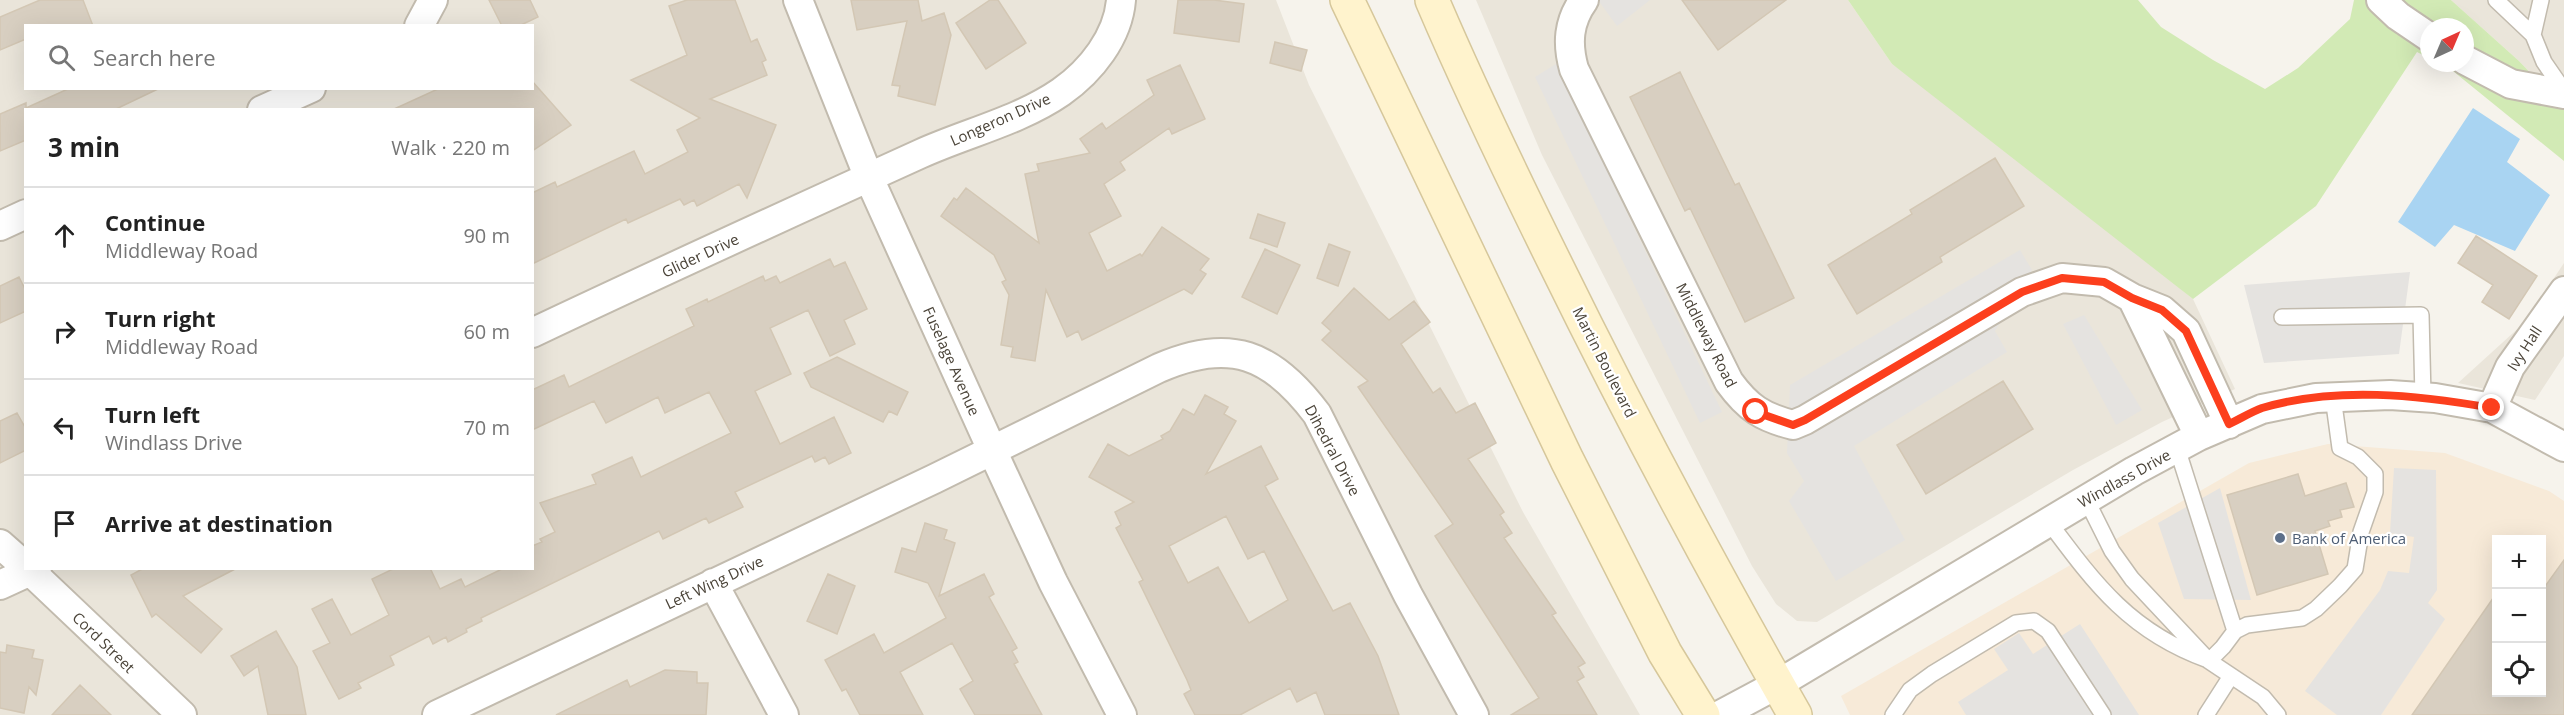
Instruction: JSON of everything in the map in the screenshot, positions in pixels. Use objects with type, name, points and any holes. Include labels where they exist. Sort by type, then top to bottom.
[{"type":"main road","points":[[1347,0],[1566,460],[1665,653],[1703,715]]},
{"type":"main road","name":"Martin Boulevard","points":[[1432,0],[1472,94],[1603,361],[1796,715]]},
{"type":"street","points":[[420,24],[433,0]]},
{"type":"street","name":"Fuselage Avenue","points":[[798,0],[869,178],[992,450],[1053,582],[1122,715]]},
{"type":"street","name":"Longeron Drive","points":[[869,178],[1009,118],[1061,92],[1099,57],[1120,12],[1121,0]]},
{"type":"street","name":"Middleway Road","points":[[1584,0],[1576,12],[1570,30],[1569,51],[1574,69],[1729,382],[1741,400],[1756,412],[1793,425],[1805,420],[2022,292],[2062,278],[2104,282],[2132,298],[2162,310],[2186,331],[2229,424]]},
{"type":"street","points":[[2381,0],[2398,16],[2420,31]]},
{"type":"street","points":[[2474,65],[2511,84],[2564,92]]},
{"type":"street","points":[[266,108],[307,90]]},
{"type":"street","name":"Glider Drive","points":[[534,332],[869,178]]},
{"type":"street","points":[[0,226],[24,215]]},
{"type":"street","name":"Ivy Hall","points":[[2492,408],[2510,367],[2564,291]]},
{"type":"street","points":[[2132,298],[2188,442]]},
{"type":"street","name":"Dihedral Drive","points":[[992,450],[1181,359],[1219,353],[1239,354],[1260,361],[1280,372],[1301,393],[1317,414],[1408,595],[1474,715]]},
{"type":"street","name":"Windlass Drive","points":[[1720,715],[1778,684],[2048,521],[2188,442],[2262,409],[2316,398],[2390,395],[2423,397],[2492,408],[2564,447]]},
{"type":"street","name":"Left Wing Drive","points":[[437,715],[992,450]]},
{"type":"street","name":"Cord Street","points":[[0,544],[24,564]]},
{"type":"street","points":[[0,585],[28,570]]},
{"type":"street","name":"Cord Street","points":[[31,570],[182,715]]},
{"type":"street","points":[[713,583],[784,715]]},
{"type":"lane","points":[[2496,0],[2533,35],[2544,62],[2564,92]]},
{"type":"lane","points":[[2533,35],[2541,0]]},
{"type":"lane","points":[[2282,317],[2421,315],[2423,397]]},
{"type":"lane","points":[[2210,661],[2235,631],[2247,625],[2302,618],[2328,599],[2355,569],[2361,532],[2375,492],[2376,474],[2358,457],[2340,448],[2333,397]]},
{"type":"lane","points":[[2188,442],[2235,631]]},
{"type":"lane","points":[[2086,500],[2112,551],[2132,579],[2210,661],[2263,697],[2278,715]]},
{"type":"lane","points":[[2048,521],[2094,582],[2121,610],[2178,650],[2210,661]]},
{"type":"lane","points":[[1893,715],[1910,690],[1932,674],[2016,623],[2034,621],[2048,631],[2103,715]]},
{"type":"lane","points":[[2206,715],[2231,676]]},
{"type":"shaded area","points":[[0,0],[1276,0],[1309,85],[1523,512],[1640,715],[0,715]]},
{"type":"shaded area","points":[[1476,0],[1848,0],[1892,64],[2028,162],[2193,299],[2235,389],[2162,422],[2073,470],[1817,622],[1797,621],[1776,604],[1752,566],[1542,155]]},
{"type":"shaded area","points":[[1598,0],[1650,0],[1617,26]]},
{"type":"shaded area","points":[[2451,0],[2564,0],[2564,108],[2519,61],[2474,21],[2474,18],[2471,18]]},
{"type":"shaded area","points":[[1556,64],[1722,412],[1700,423],[1535,77]]},
{"type":"shaded area","points":[[2020,250],[2032,270],[1995,331],[2007,352],[1854,446],[1905,540],[1836,581],[1789,501],[1804,481],[1787,453],[1790,385]]},
{"type":"shaded area","points":[[2564,263],[2564,356],[2535,400],[2458,383],[2524,323]]},
{"type":"shaded area","points":[[2410,272],[2399,354],[2264,363],[2244,285]]},
{"type":"shaded area","points":[[2084,315],[2142,410],[2116,425],[2063,324]]},
{"type":"shaded area","points":[[2328,444],[2445,453],[2549,491],[2564,501],[2564,715],[1850,715],[1841,696],[2249,463]]},
{"type":"shaded area","points":[[2394,468],[2436,470],[2437,590],[2428,603],[2445,619],[2381,715],[2337,715],[2305,691],[2380,590],[2388,571],[2409,573],[2414,537],[2390,533]]},
{"type":"shaded area","points":[[2220,488],[2251,600],[2184,599],[2158,523]]},
{"type":"shaded area","points":[[2080,624],[2139,715],[1966,715],[1958,702],[2008,670],[1994,649],[2019,633],[2033,654]]},
{"type":"green space","points":[[1848,0],[2138,0],[2161,27],[2265,89],[2298,68],[2350,19],[2354,0],[2451,0],[2471,18],[2420,18],[2420,54],[2417,52],[2316,206],[2193,299],[1892,64]]},
{"type":"green space","points":[[2474,21],[2519,61],[2564,108],[2564,161],[2454,72],[2474,72]]},
{"type":"water","points":[[2473,108],[2520,139],[2507,162],[2550,195],[2515,251],[2454,225],[2435,247],[2398,222]]},
{"type":"building","points":[[40,0],[83,0],[92,24],[24,24],[24,40],[0,50],[0,17]]},
{"type":"building","points":[[489,0],[530,0],[538,17],[523,24],[501,24]]},
{"type":"building","points":[[687,0],[735,0],[751,42],[757,39],[766,60],[762,62],[767,75],[710,99],[776,125],[747,198],[739,184],[697,206],[694,200],[684,205],[680,199],[628,223],[626,219],[534,263],[534,192],[555,182],[557,187],[634,151],[645,174],[688,152],[677,130],[700,118],[631,80],[687,55],[669,6]]},
{"type":"building","points":[[851,0],[918,0],[922,21],[944,13],[951,35],[935,105],[898,96],[900,86],[892,85],[907,21],[857,30]]},
{"type":"building","points":[[990,0],[998,0],[1026,43],[986,69],[956,23]]},
{"type":"building","points":[[1178,0],[1214,0],[1244,4],[1239,42],[1174,33]]},
{"type":"building","points":[[1682,0],[1786,0],[1718,50]]},
{"type":"building","points":[[1275,42],[1307,50],[1301,71],[1270,63]]},
{"type":"building","points":[[1180,65],[1205,119],[1172,134],[1169,128],[1120,162],[1125,170],[1104,184],[1121,216],[1089,233],[1107,271],[1140,254],[1142,256],[1162,227],[1209,259],[1200,270],[1206,274],[1192,294],[1184,289],[1082,340],[1078,331],[1067,337],[1046,290],[1035,361],[1011,357],[1013,347],[1001,345],[1009,295],[1002,282],[1006,280],[994,255],[941,216],[954,198],[957,200],[966,188],[1039,243],[1025,174],[1039,171],[1037,164],[1090,153],[1080,139],[1102,123],[1106,129],[1154,95],[1147,80]]},
{"type":"building","points":[[1680,72],[1735,185],[1739,183],[1794,298],[1745,322],[1690,208],[1685,211],[1630,97]]},
{"type":"building","points":[[534,83],[571,125],[534,150],[534,108],[396,108],[436,90],[534,90]]},
{"type":"building","points":[[66,90],[156,90],[118,108],[26,108]]},
{"type":"building","points":[[26,103],[24,141],[0,151],[0,114]]},
{"type":"building","points":[[1995,158],[2024,206],[1940,257],[1942,262],[1857,314],[1828,265],[1912,214],[1910,210]]},
{"type":"building","points":[[1258,214],[1285,223],[1277,247],[1250,238]]},
{"type":"building","points":[[2476,236],[2537,276],[2509,319],[2482,302],[2493,285],[2458,263]]},
{"type":"building","points":[[1329,244],[1350,252],[1338,286],[1317,278]]},
{"type":"building","points":[[1265,249],[1300,265],[1277,314],[1242,297]]},
{"type":"building","points":[[830,259],[834,267],[845,262],[867,309],[844,320],[855,344],[830,356],[808,310],[770,328],[791,374],[755,391],[780,444],[834,417],[851,453],[829,464],[825,457],[815,462],[812,456],[735,492],[743,507],[709,523],[706,518],[663,539],[659,531],[481,618],[482,621],[466,629],[467,632],[448,642],[446,637],[433,644],[429,636],[390,656],[394,665],[358,683],[361,688],[339,699],[313,651],[330,643],[312,609],[332,599],[351,635],[389,615],[372,579],[391,570],[431,570],[440,589],[461,579],[465,587],[500,570],[534,570],[534,545],[542,542],[540,539],[555,532],[540,503],[596,484],[592,475],[632,457],[641,477],[731,433],[709,392],[665,413],[658,397],[606,423],[594,401],[534,429],[534,389],[564,375],[569,387],[694,326],[686,309],[707,299],[708,302],[763,276],[765,281],[776,276],[780,283]]},
{"type":"building","points":[[19,277],[24,287],[24,312],[0,323],[0,286]]},
{"type":"building","points":[[1354,288],[1389,320],[1414,301],[1430,322],[1401,344],[1433,393],[1440,388],[1456,413],[1475,403],[1496,443],[1468,459],[1504,512],[1500,515],[1512,533],[1504,538],[1556,613],[1552,615],[1585,663],[1578,667],[1584,677],[1577,681],[1597,715],[1511,715],[1539,698],[1435,536],[1453,524],[1358,387],[1368,381],[1322,340],[1331,331],[1322,323]]},
{"type":"building","points":[[837,357],[908,392],[897,415],[889,411],[883,422],[811,387],[804,373]]},
{"type":"building","points":[[2003,381],[2033,429],[1926,494],[1897,445]]},
{"type":"building","points":[[1205,395],[1228,407],[1224,414],[1236,421],[1206,474],[1261,446],[1278,479],[1265,486],[1333,611],[1350,603],[1378,656],[1399,715],[1325,715],[1316,692],[1297,702],[1290,688],[1240,715],[1195,715],[1184,694],[1191,690],[1187,680],[1139,582],[1143,580],[1116,528],[1121,525],[1115,512],[1134,502],[1089,477],[1108,444],[1129,456],[1163,439],[1161,436],[1170,431],[1183,409],[1194,415]],"holes":[[[1226,516],[1248,559],[1264,551],[1288,600],[1249,623],[1218,567],[1188,583],[1169,546]]]},
{"type":"building","points":[[17,413],[24,425],[24,451],[0,463],[0,421]]},
{"type":"building","points":[[2298,474],[2305,496],[2346,483],[2354,507],[2340,510],[2342,517],[2328,521],[2330,526],[2315,531],[2328,574],[2257,595],[2227,495]]},
{"type":"building","points":[[925,523],[947,530],[944,539],[955,543],[939,596],[984,574],[994,594],[989,597],[1017,648],[1012,651],[1018,662],[1014,664],[1042,715],[975,715],[960,689],[973,681],[952,643],[900,672],[923,715],[860,715],[846,689],[842,691],[825,660],[874,634],[884,653],[946,618],[928,583],[895,572],[902,548],[916,552]]},
{"type":"building","points":[[2564,560],[2564,715],[2412,715],[2492,600],[2492,697],[2546,697],[2546,585]]},
{"type":"building","points":[[140,570],[233,570],[183,596],[222,629],[201,653],[156,614],[152,617],[131,575]]},
{"type":"building","points":[[828,574],[855,586],[837,634],[807,621]]},
{"type":"building","points":[[276,631],[297,667],[306,715],[268,715],[258,666],[244,676],[231,656]]},
{"type":"building","points":[[7,645],[34,650],[32,658],[43,660],[36,695],[29,687],[24,713],[0,708],[0,652],[6,653]]},
{"type":"building","points":[[665,670],[697,672],[697,683],[708,683],[706,715],[556,715],[627,680],[630,687]]},
{"type":"building","points":[[80,685],[111,715],[52,715]]},
{"type":"place","name":"Bank of America","points":[[2280,538]]},
{"type":"route","points":[[1756,412],[1776,421],[1793,425],[1805,420],[2022,292],[2062,278],[2104,282],[2119,288],[2132,298],[2162,310],[2186,331],[2229,424],[2262,409],[2316,398],[2390,395],[2435,398],[2492,408]]}]
